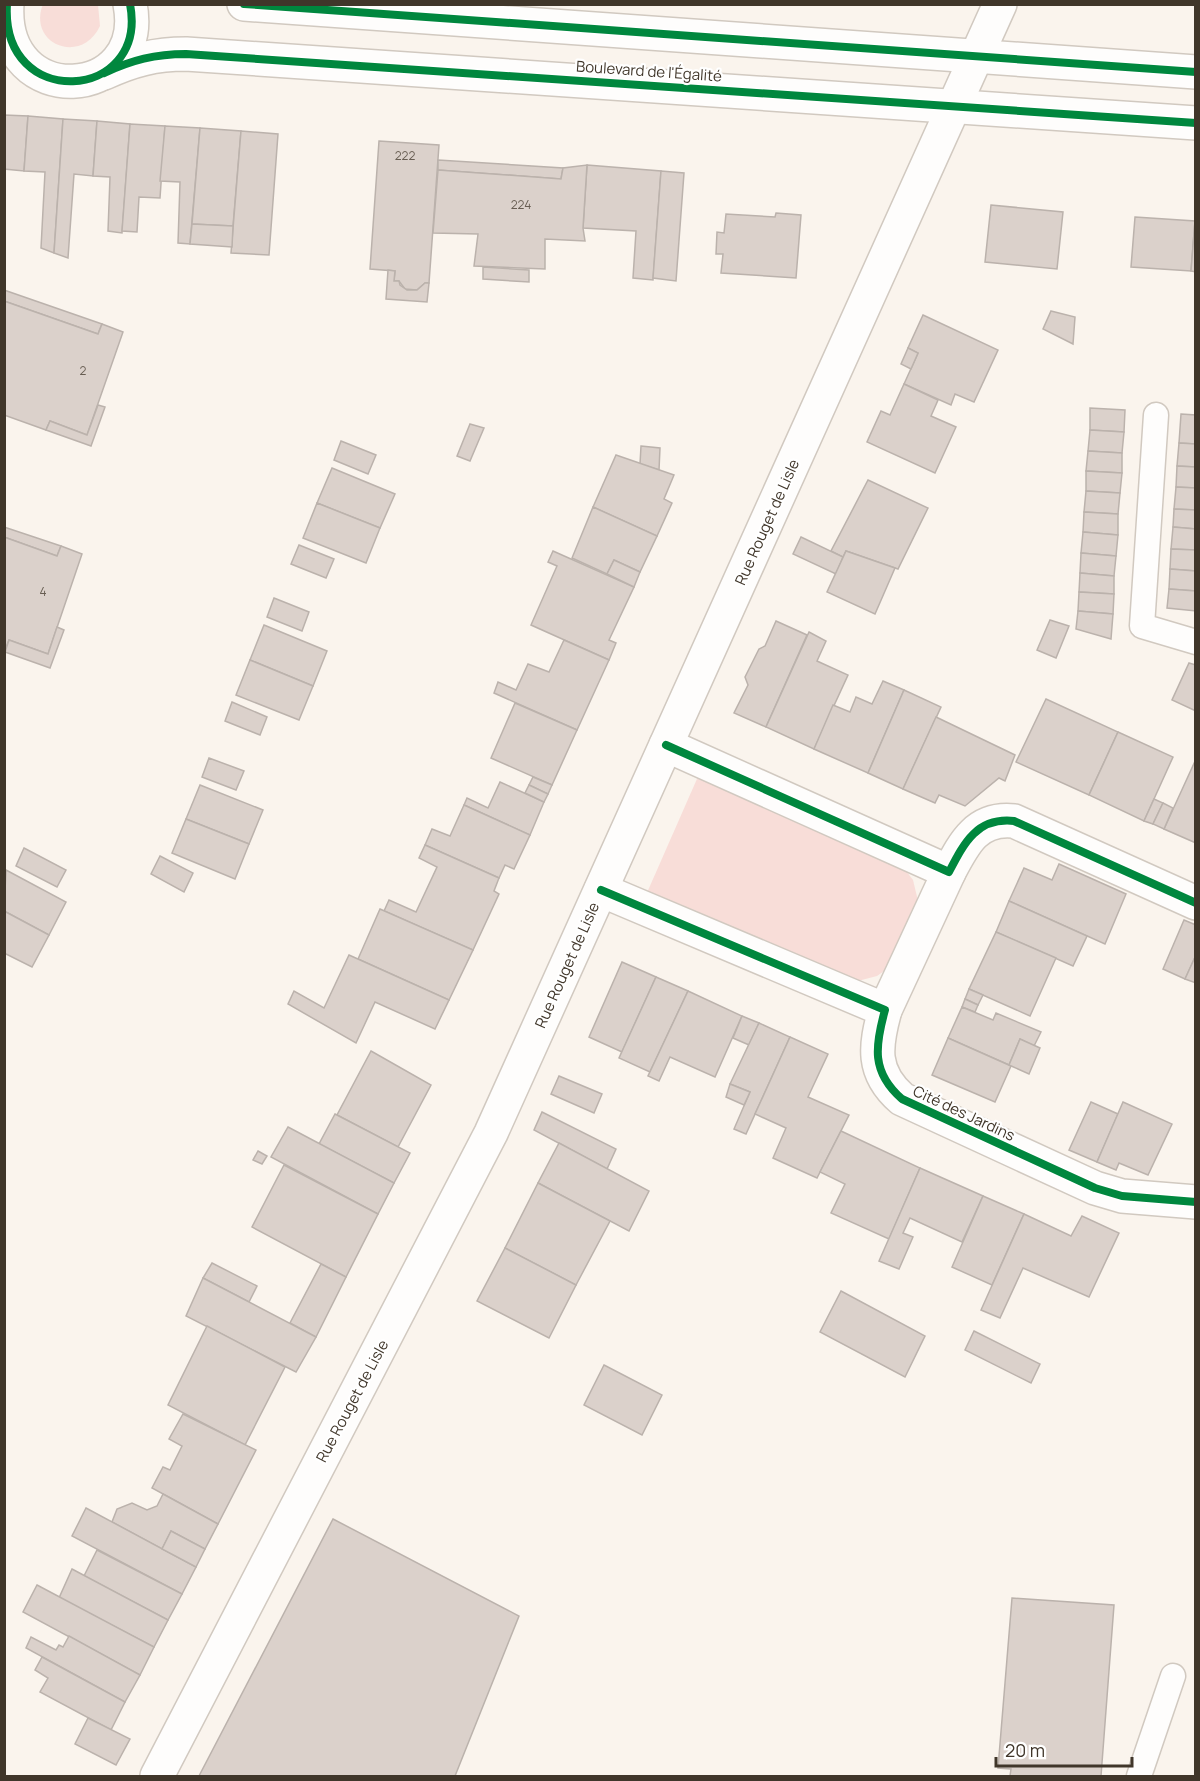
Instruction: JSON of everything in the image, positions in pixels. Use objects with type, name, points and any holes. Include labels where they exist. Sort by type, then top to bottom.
[{"type":"street","points":[[7,4],[6,27],[13,49],[12,54]]},
{"type":"street","points":[[104,73],[119,58],[129,39],[132,29],[130,4]]},
{"type":"street","points":[[244,4],[1196,72]]},
{"type":"street","name":"Rue Rouget de Lisle","points":[[157,1776],[481,1152],[1000,4]]},
{"type":"street","name":"Boulevard de l'Égalité","points":[[12,54],[34,73],[64,82],[84,81],[139,58],[159,54],[186,54],[1196,123]]},
{"type":"street","points":[[666,745],[949,872]]},
{"type":"street","name":"Cité des Jardins","points":[[1196,903],[1014,821],[992,821],[973,832],[949,872],[885,1010],[878,1035],[880,1072],[888,1087],[902,1099],[1095,1188],[1122,1196],[1196,1202]]},
{"type":"street","points":[[601,890],[885,1010]]},
{"type":"lane","points":[[1156,415],[1142,626],[1196,642]]},
{"type":"lane","points":[[1139,1776],[1173,1676]]},
{"type":"shaded area","points":[[43,4],[98,5],[100,26],[91,38],[81,45],[69,47],[58,45],[42,30],[40,18]]},
{"type":"shaded area","points":[[700,772],[900,863],[913,880],[919,905],[894,964],[877,976],[850,983],[646,895]]},
{"type":"building","points":[[4,115],[28,116],[24,171],[4,169]]},
{"type":"building","points":[[28,116],[63,119],[54,253],[41,248],[45,172],[24,171]]},
{"type":"building","points":[[63,119],[97,121],[93,176],[74,174],[68,258],[54,253]]},
{"type":"building","points":[[97,121],[130,124],[122,233],[108,231],[110,177],[93,176]]},
{"type":"building","points":[[130,124],[165,126],[160,198],[139,197],[137,232],[122,231]]},
{"type":"building","points":[[165,126],[200,128],[190,244],[178,243],[180,182],[160,181]]},
{"type":"building","points":[[200,128],[241,131],[233,226],[192,224]]},
{"type":"building","points":[[241,131],[278,134],[269,255],[231,253]]},
{"type":"building","points":[[379,141],[439,145],[429,283],[425,283],[417,290],[405,289],[399,281],[394,281],[395,271],[370,269]]},
{"type":"building","points":[[438,160],[563,168],[561,179],[438,170]]},
{"type":"building","points":[[587,165],[661,171],[653,280],[633,278],[636,231],[583,228]]},
{"type":"building","points":[[587,165],[583,228],[585,241],[545,239],[545,269],[474,266],[478,234],[433,233],[438,170],[561,179],[563,168]]},
{"type":"building","points":[[661,171],[684,173],[676,281],[653,278]]},
{"type":"building","points":[[991,205],[1063,212],[1057,269],[985,262]]},
{"type":"building","points":[[776,213],[801,215],[796,278],[721,273],[723,254],[716,254],[717,232],[724,233],[726,214],[775,217]]},
{"type":"building","points":[[1135,217],[1195,221],[1191,271],[1131,267]]},
{"type":"building","points":[[1196,222],[1196,272],[1191,271]]},
{"type":"building","points":[[192,224],[233,226],[232,247],[190,244]]},
{"type":"building","points":[[483,267],[529,270],[529,282],[483,279]]},
{"type":"building","points":[[388,270],[395,271],[394,281],[399,281],[400,285],[407,290],[417,290],[425,283],[429,283],[427,302],[386,299]]},
{"type":"building","points":[[4,290],[102,324],[98,334],[4,301]]},
{"type":"building","points":[[4,301],[98,334],[102,324],[123,332],[87,435],[50,421],[46,430],[4,415]]},
{"type":"building","points":[[1051,311],[1075,317],[1073,344],[1043,329]]},
{"type":"building","points":[[923,315],[998,350],[974,402],[955,394],[951,405],[904,384],[918,353],[908,348]]},
{"type":"building","points":[[908,348],[918,353],[911,369],[901,364]]},
{"type":"building","points":[[904,384],[938,400],[931,416],[956,427],[935,473],[867,442],[881,411],[890,415]]},
{"type":"building","points":[[98,405],[105,407],[91,446],[46,430],[50,421],[87,435]]},
{"type":"building","points":[[1090,408],[1125,410],[1124,432],[1090,430]]},
{"type":"building","points":[[1181,414],[1196,415],[1196,444],[1179,443]]},
{"type":"building","points":[[470,424],[484,428],[470,461],[457,456]]},
{"type":"building","points":[[1090,430],[1124,432],[1122,453],[1088,451]]},
{"type":"building","points":[[341,441],[376,455],[368,474],[334,460]]},
{"type":"building","points":[[1179,443],[1196,444],[1196,467],[1177,466]]},
{"type":"building","points":[[641,446],[660,448],[659,470],[640,464]]},
{"type":"building","points":[[1088,451],[1122,453],[1122,473],[1086,471]]},
{"type":"building","points":[[616,455],[674,475],[664,499],[672,503],[657,536],[593,507]]},
{"type":"building","points":[[1177,466],[1196,467],[1196,488],[1176,487]]},
{"type":"building","points":[[332,468],[395,494],[380,528],[317,503]]},
{"type":"building","points":[[1086,471],[1122,473],[1120,493],[1086,491]]},
{"type":"building","points":[[868,480],[928,508],[898,569],[846,551],[843,557],[831,551]]},
{"type":"building","points":[[1176,487],[1196,488],[1196,510],[1174,509]]},
{"type":"building","points":[[1086,491],[1120,493],[1118,514],[1084,512]]},
{"type":"building","points":[[317,503],[380,528],[366,563],[303,538]]},
{"type":"building","points":[[593,507],[657,536],[640,572],[614,560],[607,574],[572,558]]},
{"type":"building","points":[[1174,509],[1196,510],[1196,529],[1173,527]]},
{"type":"building","points":[[1084,512],[1118,514],[1118,535],[1083,532]]},
{"type":"building","points":[[4,527],[61,546],[57,556],[4,537]]},
{"type":"building","points":[[1173,527],[1196,529],[1196,550],[1171,549]]},
{"type":"building","points":[[1083,532],[1118,535],[1116,556],[1081,553]]},
{"type":"building","points":[[4,537],[57,556],[61,546],[82,554],[48,654],[9,640],[4,652]]},
{"type":"building","points":[[801,537],[843,557],[836,574],[793,554]]},
{"type":"building","points":[[299,545],[334,559],[326,578],[291,564]]},
{"type":"building","points":[[1171,549],[1196,550],[1196,571],[1170,569]]},
{"type":"building","points":[[553,551],[634,587],[609,640],[616,643],[609,660],[531,625],[557,566],[548,562]]},
{"type":"building","points":[[846,551],[895,568],[875,614],[827,592]]},
{"type":"building","points":[[1081,553],[1116,556],[1114,576],[1080,573]]},
{"type":"building","points":[[614,560],[640,572],[634,587],[607,574]]},
{"type":"building","points":[[1170,569],[1196,571],[1196,591],[1169,589]]},
{"type":"building","points":[[1080,573],[1114,576],[1114,594],[1079,592]]},
{"type":"building","points":[[1169,589],[1196,591],[1196,611],[1167,608]]},
{"type":"building","points":[[1079,592],[1114,594],[1113,614],[1078,611]]},
{"type":"building","points":[[274,598],[309,612],[302,631],[267,617]]},
{"type":"building","points":[[1078,611],[1113,614],[1111,639],[1076,629]]},
{"type":"building","points":[[1050,620],[1069,626],[1056,658],[1037,650]]},
{"type":"building","points":[[776,621],[807,635],[766,727],[734,713],[748,685],[745,677],[759,649],[765,646]]},
{"type":"building","points":[[264,625],[327,651],[313,686],[250,660]]},
{"type":"building","points":[[57,627],[64,630],[50,668],[5,652],[9,640],[48,654]]},
{"type":"building","points":[[809,632],[826,641],[817,661],[848,675],[814,749],[766,727]]},
{"type":"building","points":[[564,640],[609,660],[577,730],[494,693],[498,682],[516,690],[528,664],[549,672]]},
{"type":"building","points":[[250,660],[313,686],[299,720],[236,695]]},
{"type":"building","points":[[1189,663],[1196,665],[1196,711],[1172,700]]},
{"type":"building","points":[[883,681],[904,690],[868,773],[814,749],[833,705],[850,712],[856,697],[872,704]]},
{"type":"building","points":[[904,690],[941,707],[903,789],[868,773]]},
{"type":"building","points":[[1046,699],[1118,732],[1089,795],[1016,762]]},
{"type":"building","points":[[232,702],[267,717],[260,735],[225,721]]},
{"type":"building","points":[[515,703],[577,730],[552,785],[491,758]]},
{"type":"building","points":[[936,717],[1015,755],[1005,781],[999,778],[965,806],[939,795],[935,803],[903,789]]},
{"type":"building","points":[[1118,732],[1173,757],[1144,821],[1089,795]]},
{"type":"building","points":[[209,758],[244,771],[236,790],[202,777]]},
{"type":"building","points":[[1196,759],[1196,843],[1164,829]]},
{"type":"building","points":[[533,777],[552,785],[548,794],[529,785]]},
{"type":"building","points":[[500,782],[544,802],[530,835],[464,805],[467,798],[488,808]]},
{"type":"building","points":[[200,785],[263,810],[249,844],[186,819]]},
{"type":"building","points":[[529,785],[548,794],[544,802],[525,793]]},
{"type":"building","points":[[1154,799],[1163,803],[1153,824],[1144,821]]},
{"type":"building","points":[[1163,803],[1173,808],[1164,829],[1153,824]]},
{"type":"building","points":[[464,805],[530,835],[514,869],[505,865],[499,878],[425,845],[432,829],[450,836]]},
{"type":"building","points":[[186,819],[249,844],[235,879],[172,853]]},
{"type":"building","points":[[425,845],[499,878],[494,891],[499,894],[473,950],[384,911],[389,900],[416,912],[437,867],[419,858]]},
{"type":"building","points":[[24,848],[66,870],[57,887],[16,866]]},
{"type":"building","points":[[160,856],[193,873],[184,892],[151,874]]},
{"type":"building","points":[[1059,864],[1126,894],[1105,944],[1009,901],[1024,868],[1052,880]]},
{"type":"building","points":[[6,870],[66,902],[49,935],[4,911]]},
{"type":"building","points":[[1009,901],[1087,936],[1073,966],[996,932]]},
{"type":"building","points":[[380,909],[473,950],[449,1000],[358,959]]},
{"type":"building","points":[[4,911],[49,935],[32,967],[4,953]]},
{"type":"building","points":[[1184,920],[1196,925],[1196,955],[1185,979],[1163,969]]},
{"type":"building","points":[[996,932],[1056,958],[1030,1016],[969,989]]},
{"type":"building","points":[[349,955],[449,1000],[435,1029],[375,1002],[356,1043],[288,1004],[294,991],[324,1008]]},
{"type":"building","points":[[1196,955],[1196,983],[1185,979]]},
{"type":"building","points":[[622,962],[656,977],[622,1052],[589,1037]]},
{"type":"building","points":[[656,977],[688,991],[650,1072],[619,1058]]},
{"type":"building","points":[[969,989],[983,995],[978,1005],[965,999]]},
{"type":"building","points":[[688,991],[742,1016],[715,1077],[670,1057],[659,1081],[648,1076]]},
{"type":"building","points":[[965,999],[978,1005],[975,1012],[962,1007]]},
{"type":"building","points":[[962,1007],[993,1020],[996,1013],[1041,1032],[1034,1046],[1020,1039],[1009,1065],[948,1038]]},
{"type":"building","points":[[742,1016],[759,1023],[749,1045],[733,1038]]},
{"type":"building","points":[[759,1023],[790,1037],[746,1134],[734,1129],[750,1092],[730,1084]]},
{"type":"building","points":[[790,1037],[828,1054],[808,1097],[849,1115],[817,1178],[773,1158],[786,1128],[755,1114]]},
{"type":"building","points":[[948,1038],[1011,1066],[995,1102],[932,1075]]},
{"type":"building","points":[[1020,1039],[1040,1048],[1029,1074],[1009,1065]]},
{"type":"building","points":[[371,1051],[431,1085],[398,1147],[337,1115]]},
{"type":"building","points":[[559,1076],[602,1094],[594,1113],[551,1094]]},
{"type":"building","points":[[730,1084],[750,1092],[744,1105],[726,1097]]},
{"type":"building","points":[[1091,1102],[1118,1114],[1097,1162],[1069,1150]]},
{"type":"building","points":[[1123,1102],[1172,1124],[1148,1175],[1119,1163],[1116,1170],[1097,1162]]},
{"type":"building","points":[[542,1112],[616,1149],[607,1169],[534,1130]]},
{"type":"building","points":[[335,1114],[410,1153],[394,1183],[319,1144]]},
{"type":"building","points":[[288,1127],[394,1183],[378,1214],[271,1157]]},
{"type":"building","points":[[841,1131],[920,1168],[889,1239],[831,1213],[845,1184],[820,1172]]},
{"type":"building","points":[[559,1143],[649,1191],[629,1231],[538,1183]]},
{"type":"building","points":[[258,1151],[267,1156],[262,1164],[253,1160]]},
{"type":"building","points":[[284,1165],[378,1214],[346,1277],[252,1227]]},
{"type":"building","points":[[920,1168],[983,1196],[962,1242],[910,1218],[903,1233],[913,1237],[899,1269],[879,1261]]},
{"type":"building","points":[[538,1183],[610,1221],[576,1285],[505,1248]]},
{"type":"building","points":[[983,1196],[1024,1214],[992,1285],[952,1267]]},
{"type":"building","points":[[1024,1214],[1071,1236],[1082,1216],[1119,1233],[1089,1297],[1023,1268],[1000,1318],[981,1310]]},
{"type":"building","points":[[505,1248],[576,1285],[549,1338],[477,1301]]},
{"type":"building","points":[[212,1263],[257,1286],[249,1302],[203,1278]]},
{"type":"building","points":[[321,1264],[346,1277],[316,1337],[290,1323]]},
{"type":"building","points":[[203,1278],[316,1337],[296,1372],[186,1316]]},
{"type":"building","points":[[841,1291],[925,1336],[905,1377],[820,1332]]},
{"type":"building","points":[[207,1326],[285,1367],[245,1445],[168,1405]]},
{"type":"building","points":[[974,1331],[1040,1364],[1031,1383],[965,1350]]},
{"type":"building","points":[[604,1365],[662,1395],[642,1435],[584,1405]]},
{"type":"building","points":[[183,1414],[256,1450],[218,1524],[152,1488],[163,1467],[170,1470],[182,1446],[169,1439]]},
{"type":"building","points":[[163,1494],[218,1524],[205,1549],[171,1531],[162,1549],[112,1522],[117,1509],[132,1503],[147,1510],[157,1506]]},
{"type":"building","points":[[86,1508],[196,1567],[182,1594],[72,1536]]},
{"type":"building","points":[[333,1519],[519,1616],[455,1776],[199,1776]]},
{"type":"building","points":[[171,1531],[205,1549],[196,1567],[162,1549]]},
{"type":"building","points":[[97,1550],[182,1594],[168,1620],[84,1576]]},
{"type":"building","points":[[72,1569],[168,1620],[154,1647],[59,1598]]},
{"type":"building","points":[[37,1585],[154,1647],[140,1675],[23,1612]]},
{"type":"building","points":[[1012,1598],[1114,1605],[1101,1776],[1010,1776],[1011,1769],[998,1768]]},
{"type":"building","points":[[69,1636],[140,1675],[125,1702],[26,1648],[31,1637],[56,1650],[59,1645],[63,1647]]},
{"type":"building","points":[[42,1657],[125,1702],[111,1730],[40,1692],[48,1678],[35,1670]]},
{"type":"building","points":[[88,1718],[130,1739],[116,1765],[75,1744]]},
{"type":"cycle path","points":[[7,4],[11,39],[26,63],[48,77],[73,81],[98,76],[118,61],[130,37],[130,4]]},
{"type":"cycle path","points":[[244,4],[1196,72]]},
{"type":"cycle path","points":[[104,73],[144,59],[186,54],[1196,123]]},
{"type":"cycle path","points":[[666,745],[949,872],[960,851],[973,834],[990,823],[1014,821],[1196,903]]},
{"type":"cycle path","points":[[601,890],[885,1010],[879,1035],[878,1058],[885,1079],[902,1099],[1095,1188],[1122,1196],[1196,1202]]}]
